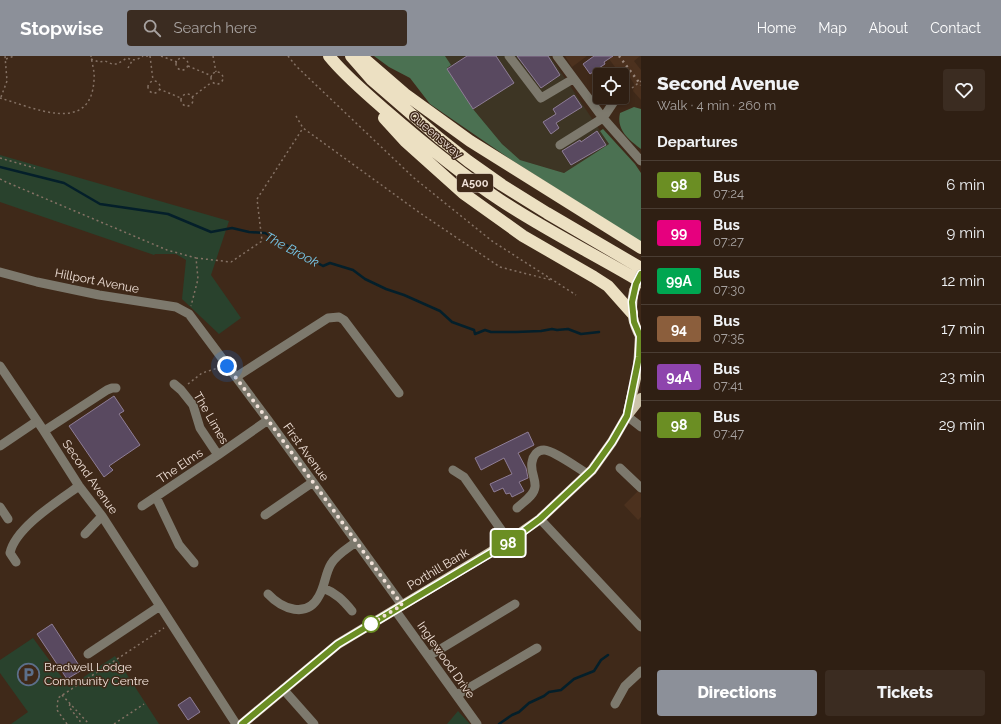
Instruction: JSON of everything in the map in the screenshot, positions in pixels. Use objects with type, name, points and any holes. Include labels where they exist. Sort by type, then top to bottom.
[{"type":"highway","name":"Queensway","points":[[328,56],[338,68],[400,124],[456,170],[512,208],[638,287]]},
{"type":"highway","name":"Queensway","points":[[351,56],[372,80],[468,161],[502,185],[547,213],[641,268]]},
{"type":"highway","points":[[361,56],[405,94],[470,141],[641,248]]},
{"type":"highway","points":[[338,68],[405,141],[463,193],[523,236],[608,286],[632,313]]},
{"type":"main road","points":[[640,337],[634,322],[632,302],[641,274]]},
{"type":"main road","name":"Porthill Bank","points":[[627,416],[638,370],[640,337]]},
{"type":"main road","name":"Porthill Bank","points":[[242,724],[338,644],[509,542],[540,519],[588,474],[612,442],[627,416],[641,398]]},
{"type":"street","points":[[509,56],[541,98],[573,78]]},
{"type":"street","points":[[557,56],[603,118],[641,161]]},
{"type":"street","points":[[560,145],[603,118],[614,104]]},
{"type":"street","name":"Hillport Avenue","points":[[0,272],[37,282],[176,308],[188,314]]},
{"type":"street","name":"First Avenue","points":[[188,314],[313,482],[356,542],[399,607]]},
{"type":"street","points":[[236,377],[328,318],[339,317],[344,320],[399,393]]},
{"type":"street","name":"Second Avenue","points":[[0,366],[79,486],[102,516],[236,724]]},
{"type":"street","name":"The Limes","points":[[177,387],[193,405],[200,428],[218,455],[268,420]]},
{"type":"street","points":[[44,431],[107,390],[116,388]]},
{"type":"street","points":[[627,416],[641,427]]},
{"type":"street","points":[[0,446],[37,421]]},
{"type":"street","points":[[517,508],[530,497],[535,487],[531,465],[533,457],[538,452],[544,450],[551,452],[588,474]]},
{"type":"street","name":"The Elms","points":[[142,506],[218,455]]},
{"type":"street","points":[[620,468],[641,488]]},
{"type":"street","points":[[453,470],[464,477],[509,542]]},
{"type":"street","points":[[265,515],[313,482]]},
{"type":"street","points":[[16,562],[10,553],[18,536],[54,503],[79,486]]},
{"type":"street","name":"The Elms","points":[[156,497],[179,545],[194,563]]},
{"type":"street","points":[[0,507],[8,519]]},
{"type":"street","points":[[85,534],[102,516]]},
{"type":"street","points":[[540,519],[641,628]]},
{"type":"street","points":[[268,594],[281,606],[288,609],[297,610],[314,604],[323,588],[326,574],[333,561],[356,542]]},
{"type":"street","points":[[323,588],[338,595],[345,601],[352,611]]},
{"type":"street","points":[[429,656],[515,604]]},
{"type":"street","points":[[88,654],[160,606]]},
{"type":"street","name":"Inglewood Drive","points":[[399,607],[429,656],[478,724]]},
{"type":"street","points":[[457,695],[537,648]]},
{"type":"street","points":[[616,705],[625,686],[641,671]]},
{"type":"street","points":[[283,689],[314,724]]},
{"type":"path","points":[[5,56],[7,81],[1,98],[54,113],[75,112],[84,108],[93,89],[94,80],[91,56]]},
{"type":"path","points":[[6,59],[14,56]]},
{"type":"path","points":[[91,59],[99,62],[105,61],[112,64],[117,64],[127,58],[137,60],[143,56]]},
{"type":"path","points":[[146,56],[151,56],[153,81]]},
{"type":"path","points":[[161,56],[177,62]]},
{"type":"path","points":[[213,56],[216,72]]},
{"type":"path","points":[[288,56],[296,66],[414,178],[492,241],[576,294]]},
{"type":"path","points":[[177,62],[180,59],[184,59],[187,61],[188,66],[212,76]]},
{"type":"path","points":[[128,68],[132,60]]},
{"type":"path","points":[[177,62],[177,67],[181,70],[188,66]]},
{"type":"path","points":[[212,82],[212,76],[216,72]]},
{"type":"path","points":[[212,82],[217,84],[222,80],[222,74],[216,72]]},
{"type":"path","points":[[153,81],[149,84],[148,89],[151,92],[159,89]]},
{"type":"path","points":[[153,81],[159,84],[159,89]]},
{"type":"path","points":[[629,89],[641,81]]},
{"type":"path","points":[[181,98],[182,104],[188,106],[192,102],[192,97],[212,82]]},
{"type":"path","points":[[159,89],[181,98]]},
{"type":"path","points":[[181,98],[186,94],[192,97]]},
{"type":"path","points":[[296,116],[302,128],[420,213],[500,266],[553,280]]},
{"type":"path","points":[[0,180],[166,250],[196,258],[231,262],[262,241],[257,199],[302,128]]},
{"type":"path","points":[[0,158],[35,168]]},
{"type":"path","points":[[188,314],[198,279],[196,258]]},
{"type":"path","points":[[177,387],[202,373],[227,366]]},
{"type":"path","points":[[67,724],[57,711],[58,698],[171,623]]},
{"type":"path","points":[[62,696],[89,724]]},
{"type":"path","points":[[70,704],[69,707],[80,721],[79,724]]},
{"type":"path","points":[[114,724],[144,704]]},
{"type":"shaded area","points":[[439,56],[550,56],[609,144],[564,173],[520,160],[502,144],[473,109]]},
{"type":"shaded area","points":[[565,56],[587,56],[572,67]]},
{"type":"shaded area","points":[[600,56],[640,56],[634,61],[641,70],[641,100],[633,91],[634,84],[629,76],[629,68],[616,68],[609,59],[605,61]]},
{"type":"shaded area","points":[[638,491],[641,494],[641,517],[638,520],[624,505]]},
{"type":"green space","points":[[374,56],[445,56],[451,65],[447,68],[473,109],[502,144],[520,160],[564,173],[609,144],[600,131],[603,129],[635,164],[641,173],[641,242],[510,159],[430,104],[410,78],[389,67]]},
{"type":"green space","points":[[634,107],[641,109],[641,149],[624,134],[619,119],[620,113]]},
{"type":"green space","points":[[0,155],[229,221],[211,275],[241,318],[219,334],[182,299],[186,260],[176,254],[154,255],[0,202]]},
{"type":"green space","points":[[33,638],[69,687],[115,656],[159,724],[11,724],[28,712],[0,673],[0,660]]},
{"type":"green space","points":[[458,711],[470,724],[447,724]]},
{"type":"building","points":[[467,56],[496,56],[514,83],[473,109],[447,69]]},
{"type":"building","points":[[517,56],[548,56],[560,75],[541,88]]},
{"type":"building","points":[[594,56],[613,56],[604,62],[605,64],[599,68],[593,68],[593,72],[590,74],[583,64]]},
{"type":"building","points":[[574,95],[582,107],[556,123],[559,128],[551,134],[543,122],[556,114],[553,109]]},
{"type":"building","points":[[597,131],[606,145],[571,165],[562,151],[580,140],[581,142]]},
{"type":"building","points":[[114,396],[124,411],[119,414],[140,445],[109,466],[113,470],[104,477],[69,426]]},
{"type":"building","points":[[528,432],[534,445],[518,453],[526,468],[528,478],[519,482],[524,491],[512,497],[510,493],[506,494],[503,488],[494,492],[490,484],[512,474],[504,458],[481,470],[475,458]]},
{"type":"building","points":[[52,624],[82,670],[67,679],[37,634]]},
{"type":"building","points":[[190,697],[200,712],[188,720],[178,705]]},
{"type":"waterway","name":"The Brook","points":[[0,167],[64,183],[100,204],[168,214],[211,232],[232,228],[249,232],[265,233],[323,266],[330,263],[353,270],[365,279],[386,289],[404,295],[440,311],[452,322],[474,330],[475,334],[485,330],[491,332],[516,332],[568,329],[581,334],[599,332]]},
{"type":"waterway","points":[[499,724],[519,712],[529,703],[549,692],[561,690],[574,679],[594,671],[601,660],[608,655]]},
{"type":"railway","points":[[619,56],[641,85]]},
{"type":"bus line","name":"98","points":[[242,724],[338,644],[509,542],[540,519],[592,470],[612,442],[627,416],[638,370],[640,336],[634,322],[632,302],[636,284],[641,274]]},
{"type":"place","name":"Bradwell Lodge Community Centre","points":[[29,674]]},
{"type":"route","points":[[227,366],[402,605],[371,624]]}]
